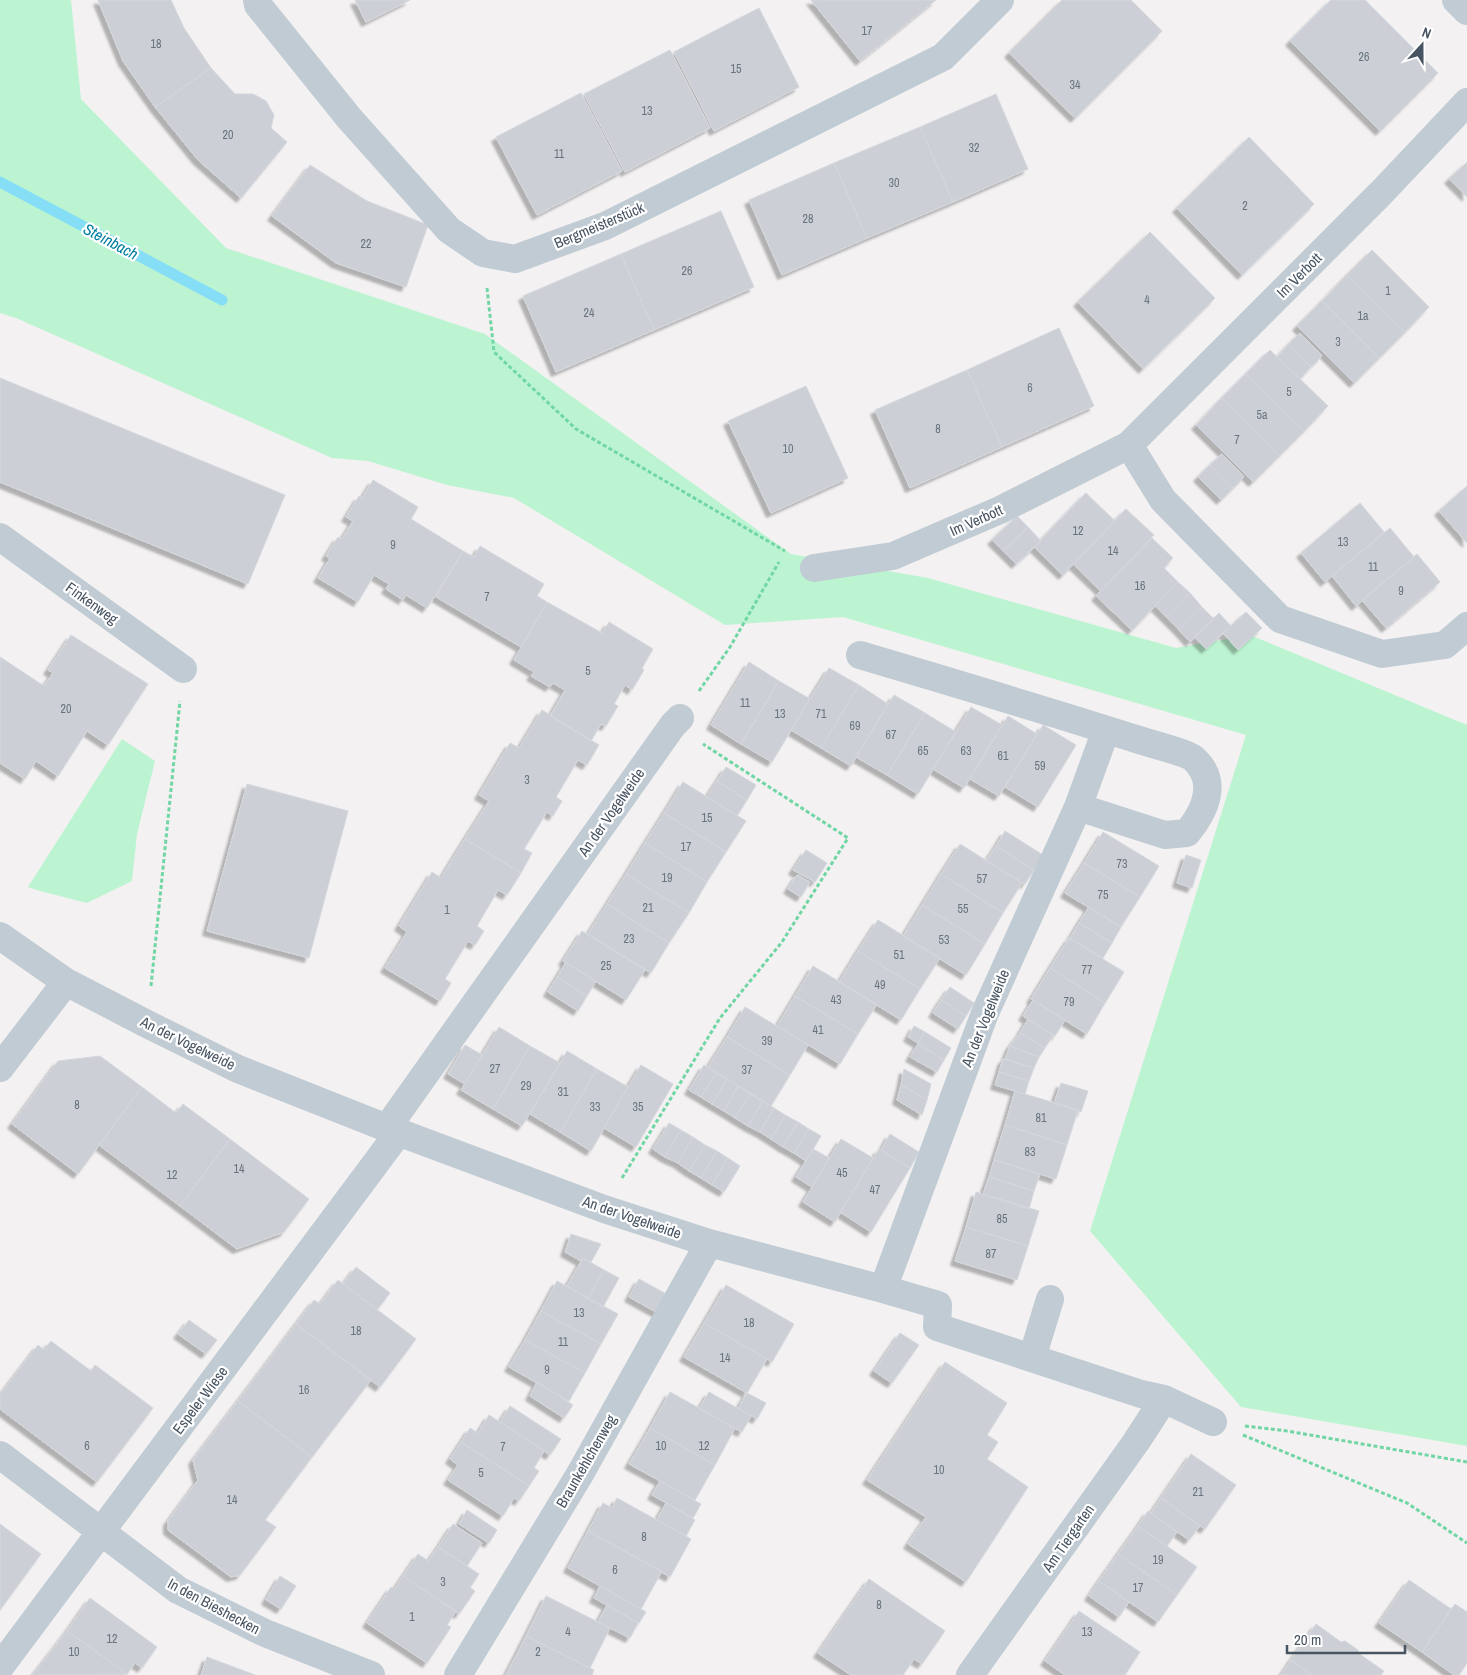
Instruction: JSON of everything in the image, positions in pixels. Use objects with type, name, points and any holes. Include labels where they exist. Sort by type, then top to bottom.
[{"type":"street","name":"Bergmeisterstück","points":[[257,0],[258,4],[349,118],[448,230],[482,253],[515,259],[605,226],[943,57],[1000,0]]},
{"type":"street","points":[[1456,0],[1467,11]]},
{"type":"street","name":"Im Verbott","points":[[814,568],[893,556],[1000,510],[1129,445],[1381,193],[1467,102]]},
{"type":"street","points":[[1129,445],[1163,500],[1280,619],[1382,654],[1446,645],[1467,626]]},
{"type":"street","name":"Finkenweg","points":[[0,538],[183,669]]},
{"type":"street","points":[[860,655],[1193,757],[1203,770],[1208,788],[1202,812],[1187,833],[1165,835],[1078,807]]},
{"type":"street","name":"An der Vogelweide","points":[[393,1130],[677,721]]},
{"type":"street","name":"An der Vogelweide","points":[[883,1289],[984,1013],[1078,807],[1106,730]]},
{"type":"street","name":"An der Vogelweide","points":[[0,936],[66,982],[238,1069],[393,1130],[604,1209],[709,1243],[938,1305],[936,1327],[1153,1397]]},
{"type":"street","points":[[0,1068],[66,982]]},
{"type":"street","name":"Espeler Wiese","points":[[0,1667],[102,1532],[393,1130]]},
{"type":"street","name":"Braunkehlchenweg","points":[[458,1675],[580,1474],[709,1243]]},
{"type":"street","points":[[1032,1358],[1050,1300]]},
{"type":"street","points":[[1153,1397],[1213,1422]]},
{"type":"street","name":"Am Tiergarten","points":[[970,1675],[1136,1442],[1153,1397]]},
{"type":"street","name":"In den Bieshecken","points":[[0,1455],[178,1590],[265,1633],[371,1675]]},
{"type":"path","points":[[482,253],[494,352],[576,429],[786,551],[730,647],[677,721],[848,838],[782,942],[720,1018],[604,1209]]},
{"type":"path","points":[[147,1024],[183,669]]},
{"type":"path","points":[[1213,1422],[1287,1431],[1467,1462]]},
{"type":"path","points":[[1213,1422],[1407,1503],[1467,1543]]},
{"type":"green space","points":[[0,0],[71,0],[81,99],[226,248],[485,334],[791,554],[928,578],[1176,648],[1250,635],[1467,725],[1467,1446],[1241,1407],[1090,1231],[1246,735],[843,617],[725,625],[514,498],[447,485],[368,461],[332,458],[16,318],[0,313]]},
{"type":"green space","points":[[122,739],[155,761],[137,834],[132,881],[87,903],[28,887]]},
{"type":"building","points":[[98,0],[171,0],[184,28],[211,68],[155,107],[123,61]]},
{"type":"building","points":[[355,0],[410,0],[366,22]]},
{"type":"building","points":[[811,0],[936,0],[860,61]]},
{"type":"building","points":[[1062,0],[1131,0],[1162,31],[1075,118],[1009,53]]},
{"type":"building","points":[[1331,0],[1365,0],[1438,73],[1380,131],[1290,41]]},
{"type":"building","points":[[759,8],[799,87],[714,131],[674,52]]},
{"type":"building","points":[[670,50],[710,128],[625,172],[584,94]]},
{"type":"building","points":[[211,68],[235,94],[253,94],[266,101],[274,115],[271,128],[287,142],[241,198],[198,160],[155,107]]},
{"type":"building","points":[[581,93],[622,171],[537,215],[496,137]]},
{"type":"building","points":[[996,94],[1028,169],[953,202],[920,127]]},
{"type":"building","points":[[920,127],[953,202],[867,238],[834,163]]},
{"type":"building","points":[[1249,137],[1314,204],[1242,275],[1177,208]]},
{"type":"building","points":[[1467,162],[1467,197],[1449,179]]},
{"type":"building","points":[[834,163],[867,238],[782,275],[749,200]]},
{"type":"building","points":[[310,165],[367,201],[428,225],[406,287],[336,263],[272,216]]},
{"type":"building","points":[[721,211],[754,287],[654,330],[621,254]]},
{"type":"building","points":[[1150,232],[1215,298],[1143,369],[1078,302]]},
{"type":"building","points":[[1372,250],[1429,307],[1405,332],[1347,275]]},
{"type":"building","points":[[621,254],[654,330],[556,372],[523,296]]},
{"type":"building","points":[[1347,275],[1405,332],[1379,358],[1322,301]]},
{"type":"building","points":[[1322,301],[1379,358],[1354,383],[1297,326]]},
{"type":"building","points":[[1059,328],[1094,406],[1002,447],[967,370]]},
{"type":"building","points":[[1300,333],[1322,356],[1311,367],[1288,345]]},
{"type":"building","points":[[1288,345],[1311,367],[1300,379],[1277,357]]},
{"type":"building","points":[[1270,350],[1328,406],[1304,431],[1246,374]]},
{"type":"building","points":[[967,370],[1002,447],[910,488],[875,410]]},
{"type":"building","points":[[1246,374],[1304,431],[1279,456],[1222,398]]},
{"type":"building","points":[[0,378],[285,495],[248,584],[0,482]]},
{"type":"building","points":[[806,386],[848,478],[771,513],[728,421]]},
{"type":"building","points":[[1222,398],[1279,456],[1253,482],[1196,425]]},
{"type":"building","points":[[1222,454],[1244,477],[1233,488],[1210,465]]},
{"type":"building","points":[[1210,465],[1233,488],[1221,500],[1198,477]]},
{"type":"building","points":[[373,480],[418,507],[411,519],[463,551],[427,608],[406,595],[403,600],[386,589],[389,584],[374,575],[358,602],[318,578],[330,558],[326,556],[338,537],[342,539],[353,521],[346,517],[359,496],[362,498]]},
{"type":"building","points":[[1467,486],[1467,543],[1439,511]]},
{"type":"building","points":[[1086,493],[1115,521],[1063,575],[1034,547]]},
{"type":"building","points":[[1360,503],[1384,532],[1325,582],[1301,553]]},
{"type":"building","points":[[1126,509],[1154,535],[1101,591],[1073,564]]},
{"type":"building","points":[[1017,516],[1028,527],[1003,551],[992,540]]},
{"type":"building","points":[[1028,527],[1041,541],[1016,564],[1003,551]]},
{"type":"building","points":[[1390,528],[1414,557],[1356,606],[1332,576]]},
{"type":"building","points":[[1152,538],[1173,558],[1164,568],[1178,582],[1132,630],[1096,596]]},
{"type":"building","points":[[480,546],[544,584],[537,596],[547,602],[521,647],[436,597],[463,551],[474,557]]},
{"type":"building","points":[[1417,554],[1440,582],[1386,628],[1362,600]]},
{"type":"building","points":[[1178,582],[1190,593],[1166,617],[1155,606]]},
{"type":"building","points":[[1190,593],[1202,607],[1179,630],[1166,617]]},
{"type":"building","points":[[547,602],[602,633],[609,622],[653,649],[642,668],[644,670],[632,690],[625,685],[614,704],[618,706],[606,726],[601,724],[591,741],[550,716],[565,690],[553,683],[550,687],[531,676],[534,672],[514,660]]},
{"type":"building","points":[[1202,607],[1214,619],[1190,642],[1179,630]]},
{"type":"building","points":[[1246,612],[1262,628],[1238,650],[1223,633]]},
{"type":"building","points":[[1219,613],[1231,626],[1206,649],[1194,637]]},
{"type":"building","points":[[71,635],[148,684],[108,745],[87,731],[58,776],[36,761],[25,779],[0,763],[0,657],[44,686],[53,673],[48,670]]},
{"type":"building","points":[[749,662],[779,681],[741,744],[711,725]]},
{"type":"building","points":[[829,668],[859,685],[821,748],[791,730]]},
{"type":"building","points":[[779,681],[810,699],[772,762],[741,744]]},
{"type":"building","points":[[859,685],[888,704],[851,766],[821,748]]},
{"type":"building","points":[[894,695],[925,713],[887,775],[856,757]]},
{"type":"building","points":[[971,707],[1002,725],[964,788],[933,769]]},
{"type":"building","points":[[542,710],[599,745],[587,765],[578,760],[556,797],[562,801],[553,816],[547,812],[524,849],[532,853],[521,873],[465,839],[489,801],[479,795],[510,743],[519,748]]},
{"type":"building","points":[[925,713],[956,732],[918,794],[887,775]]},
{"type":"building","points":[[1008,716],[1037,734],[999,796],[970,779]]},
{"type":"building","points":[[1043,725],[1076,745],[1038,807],[1005,787]]},
{"type":"building","points":[[726,767],[756,785],[747,800],[717,781]]},
{"type":"building","points":[[717,781],[747,800],[737,816],[707,797]]},
{"type":"building","points":[[683,782],[746,821],[726,852],[664,813]]},
{"type":"building","points":[[247,784],[348,811],[309,958],[207,931]]},
{"type":"building","points":[[664,813],[726,852],[707,882],[645,843]]},
{"type":"building","points":[[1005,831],[1043,855],[1034,870],[996,846]]},
{"type":"building","points":[[1103,832],[1159,866],[1140,897],[1084,863]]},
{"type":"building","points":[[465,839],[521,873],[507,895],[498,890],[477,926],[484,931],[475,945],[468,941],[445,979],[451,983],[440,1001],[385,968],[407,932],[399,926],[432,872],[441,878]]},
{"type":"building","points":[[645,843],[707,882],[689,913],[626,874]]},
{"type":"building","points":[[960,844],[1022,883],[1003,913],[941,874]]},
{"type":"building","points":[[996,846],[1034,870],[1025,884],[986,861]]},
{"type":"building","points":[[806,850],[827,863],[815,882],[793,870]]},
{"type":"building","points":[[1186,855],[1201,860],[1192,888],[1177,883]]},
{"type":"building","points":[[1084,863],[1140,897],[1121,927],[1065,893]]},
{"type":"building","points":[[626,874],[689,913],[669,943],[607,904]]},
{"type":"building","points":[[941,874],[1003,913],[985,944],[922,905]]},
{"type":"building","points":[[797,875],[810,882],[801,897],[788,889]]},
{"type":"building","points":[[607,904],[669,943],[651,973],[588,934]]},
{"type":"building","points":[[922,905],[985,944],[966,975],[903,936]]},
{"type":"building","points":[[1089,907],[1121,927],[1112,943],[1079,923]]},
{"type":"building","points":[[878,920],[940,958],[920,989],[858,951]]},
{"type":"building","points":[[1079,923],[1112,943],[1103,958],[1070,938]]},
{"type":"building","points":[[582,931],[645,970],[626,1000],[563,961]]},
{"type":"building","points":[[1069,938],[1124,972],[1105,1003],[1050,968]]},
{"type":"building","points":[[858,951],[920,989],[901,1020],[839,982]]},
{"type":"building","points":[[566,962],[596,981],[587,996],[557,977]]},
{"type":"building","points":[[813,966],[877,1004],[858,1034],[795,996]]},
{"type":"building","points":[[1050,968],[1105,1003],[1087,1034],[1031,999]]},
{"type":"building","points":[[557,977],[587,996],[578,1011],[548,992]]},
{"type":"building","points":[[950,987],[974,1003],[966,1016],[941,1000]]},
{"type":"building","points":[[795,996],[858,1034],[840,1064],[777,1026]]},
{"type":"building","points":[[941,1000],[966,1016],[958,1029],[933,1013]]},
{"type":"building","points":[[1033,1000],[1065,1020],[1055,1036],[1023,1016]]},
{"type":"building","points":[[745,1007],[808,1045],[790,1075],[727,1037]]},
{"type":"building","points":[[1028,1019],[1053,1035],[1045,1048],[1020,1033]]},
{"type":"building","points":[[914,1026],[925,1032],[918,1043],[908,1037]]},
{"type":"building","points":[[499,1027],[530,1046],[493,1109],[461,1090]]},
{"type":"building","points":[[925,1032],[951,1048],[944,1060],[918,1044]]},
{"type":"building","points":[[1020,1033],[1045,1048],[1039,1057],[1010,1046]]},
{"type":"building","points":[[727,1037],[790,1075],[771,1106],[708,1067]]},
{"type":"building","points":[[918,1044],[944,1060],[937,1072],[910,1057]]},
{"type":"building","points":[[465,1045],[482,1055],[465,1084],[448,1074]]},
{"type":"building","points":[[530,1046],[560,1063],[522,1126],[493,1109]]},
{"type":"building","points":[[1010,1046],[1039,1057],[1034,1068],[1005,1059]]},
{"type":"building","points":[[567,1051],[597,1069],[560,1132],[530,1114]]},
{"type":"building","points":[[100,1056],[142,1087],[78,1174],[12,1124],[58,1061]]},
{"type":"building","points":[[1003,1059],[1034,1068],[1029,1081],[999,1072]]},
{"type":"building","points":[[641,1065],[673,1084],[636,1147],[604,1128]]},
{"type":"building","points":[[704,1065],[716,1073],[701,1097],[689,1090]]},
{"type":"building","points":[[597,1069],[628,1087],[591,1151],[560,1132]]},
{"type":"building","points":[[904,1069],[931,1084],[927,1100],[901,1085]]},
{"type":"building","points":[[999,1072],[1029,1081],[1025,1094],[995,1085]]},
{"type":"building","points":[[716,1073],[727,1079],[712,1104],[701,1097]]},
{"type":"building","points":[[727,1079],[738,1086],[724,1111],[712,1104]]},
{"type":"building","points":[[1061,1083],[1088,1091],[1081,1112],[1054,1103]]},
{"type":"building","points":[[901,1085],[927,1100],[922,1115],[897,1100]]},
{"type":"building","points":[[738,1086],[750,1094],[735,1118],[724,1111]]},
{"type":"building","points":[[142,1087],[176,1113],[183,1104],[230,1139],[180,1206],[99,1145]]},
{"type":"building","points":[[1015,1091],[1078,1110],[1067,1145],[1005,1125]]},
{"type":"building","points":[[750,1094],[763,1101],[748,1126],[735,1118]]},
{"type":"building","points":[[763,1101],[774,1108],[760,1132],[748,1126]]},
{"type":"building","points":[[774,1108],[785,1115],[771,1139],[760,1132]]},
{"type":"building","points":[[785,1115],[798,1122],[783,1147],[771,1139]]},
{"type":"building","points":[[798,1122],[809,1129],[794,1153],[783,1147]]},
{"type":"building","points":[[669,1123],[681,1130],[665,1157],[653,1149]]},
{"type":"building","points":[[1005,1125],[1067,1145],[1056,1179],[994,1160]]},
{"type":"building","points":[[809,1129],[821,1136],[806,1161],[794,1153]]},
{"type":"building","points":[[681,1130],[693,1137],[678,1163],[665,1157]]},
{"type":"building","points":[[890,1134],[919,1152],[910,1168],[881,1150]]},
{"type":"building","points":[[693,1137],[705,1145],[689,1171],[678,1163]]},
{"type":"building","points":[[230,1139],[309,1199],[284,1232],[237,1249],[180,1206]]},
{"type":"building","points":[[841,1139],[873,1158],[835,1222],[803,1202]]},
{"type":"building","points":[[705,1145],[717,1151],[701,1178],[689,1171]]},
{"type":"building","points":[[813,1149],[829,1158],[812,1187],[796,1177]]},
{"type":"building","points":[[879,1149],[910,1168],[871,1232],[840,1212]]},
{"type":"building","points":[[717,1151],[728,1158],[712,1185],[701,1178]]},
{"type":"building","points":[[728,1158],[740,1166],[724,1192],[712,1185]]},
{"type":"building","points":[[994,1160],[1040,1174],[1034,1191],[989,1177]]},
{"type":"building","points":[[989,1177],[1034,1191],[1029,1209],[983,1194]]},
{"type":"building","points":[[976,1192],[1039,1211],[1028,1246],[966,1227]]},
{"type":"building","points":[[966,1227],[1028,1246],[1017,1280],[955,1261]]},
{"type":"building","points":[[571,1234],[601,1244],[591,1262],[583,1258],[581,1261],[565,1252]]},
{"type":"building","points":[[583,1258],[604,1270],[588,1299],[567,1286]]},
{"type":"building","points":[[356,1267],[390,1293],[377,1310],[343,1284]]},
{"type":"building","points":[[604,1270],[619,1278],[603,1307],[588,1299]]},
{"type":"building","points":[[639,1279],[668,1295],[658,1313],[629,1297]]},
{"type":"building","points":[[338,1280],[416,1339],[380,1387],[296,1324],[314,1300],[320,1304]]},
{"type":"building","points":[[557,1281],[618,1314],[601,1344],[541,1311]]},
{"type":"building","points":[[726,1285],[794,1324],[772,1362],[704,1323]]},
{"type":"building","points":[[541,1311],[601,1344],[585,1373],[525,1340]]},
{"type":"building","points":[[189,1320],[217,1340],[206,1354],[178,1334]]},
{"type":"building","points":[[704,1323],[767,1359],[747,1393],[684,1357]]},
{"type":"building","points":[[296,1324],[371,1380],[312,1457],[238,1401]]},
{"type":"building","points":[[900,1333],[919,1345],[892,1383],[874,1371]]},
{"type":"building","points":[[525,1340],[585,1373],[569,1401],[509,1367]]},
{"type":"building","points":[[51,1341],[91,1371],[95,1365],[153,1408],[97,1482],[0,1409],[0,1395],[38,1345],[44,1350]]},
{"type":"building","points":[[945,1362],[1007,1403],[987,1435],[998,1442],[987,1459],[1028,1487],[966,1582],[908,1544],[926,1517],[867,1480]]},
{"type":"building","points":[[537,1382],[573,1405],[564,1418],[530,1396]]},
{"type":"building","points":[[670,1392],[735,1428],[715,1465],[650,1428]]},
{"type":"building","points":[[709,1392],[751,1416],[742,1432],[699,1409]]},
{"type":"building","points":[[747,1393],[766,1403],[757,1419],[738,1408]]},
{"type":"building","points":[[238,1401],[312,1457],[265,1520],[276,1527],[240,1575],[231,1577],[168,1530],[168,1521],[198,1480],[193,1460]]},
{"type":"building","points":[[510,1406],[561,1439],[550,1455],[500,1422]]},
{"type":"building","points":[[489,1415],[544,1451],[534,1468],[539,1471],[529,1486],[461,1442],[470,1428],[478,1433]]},
{"type":"building","points":[[650,1428],[715,1465],[695,1500],[629,1464]]},
{"type":"building","points":[[461,1442],[529,1486],[519,1501],[514,1498],[503,1516],[448,1480],[458,1465],[450,1459]]},
{"type":"building","points":[[1191,1454],[1236,1485],[1205,1529],[1161,1498]]},
{"type":"building","points":[[660,1481],[701,1504],[693,1518],[652,1495]]},
{"type":"building","points":[[617,1498],[691,1539],[670,1577],[588,1531],[603,1503],[612,1508]]},
{"type":"building","points":[[1161,1498],[1200,1526],[1189,1540],[1151,1513]]},
{"type":"building","points":[[666,1503],[695,1520],[686,1536],[657,1520]]},
{"type":"building","points":[[467,1510],[497,1530],[489,1543],[459,1524]]},
{"type":"building","points":[[1148,1511],[1177,1532],[1167,1546],[1138,1526]]},
{"type":"building","points":[[0,1524],[41,1554],[0,1610]]},
{"type":"building","points":[[453,1524],[482,1543],[467,1566],[438,1547]]},
{"type":"building","points":[[1138,1526],[1197,1567],[1177,1595],[1118,1554]]},
{"type":"building","points":[[588,1531],[662,1571],[641,1609],[568,1568]]},
{"type":"building","points":[[438,1547],[479,1574],[470,1588],[475,1591],[459,1614],[403,1576],[418,1554],[428,1561]]},
{"type":"building","points":[[1118,1554],[1177,1595],[1158,1622],[1099,1581]]},
{"type":"building","points":[[280,1576],[296,1586],[281,1609],[266,1600]]},
{"type":"building","points":[[403,1576],[456,1611],[447,1625],[451,1627],[427,1663],[367,1623],[391,1587],[394,1590]]},
{"type":"building","points":[[869,1579],[945,1631],[922,1664],[914,1659],[903,1675],[851,1675],[818,1653]]},
{"type":"building","points":[[1409,1580],[1451,1609],[1422,1652],[1379,1623]]},
{"type":"building","points":[[1099,1581],[1129,1602],[1119,1617],[1089,1596]]},
{"type":"building","points":[[600,1586],[646,1612],[639,1623],[594,1598]]},
{"type":"building","points":[[546,1596],[610,1628],[590,1668],[526,1636]]},
{"type":"building","points":[[90,1598],[157,1647],[142,1668],[135,1663],[127,1674],[67,1631]]},
{"type":"building","points":[[1455,1604],[1467,1612],[1467,1663],[1459,1675],[1454,1675],[1422,1652]]},
{"type":"building","points":[[607,1605],[638,1623],[630,1638],[598,1622]]},
{"type":"building","points":[[1079,1611],[1140,1652],[1125,1675],[1065,1675],[1045,1661]]},
{"type":"building","points":[[1316,1624],[1341,1642],[1345,1641],[1358,1650],[1358,1653],[1384,1671],[1381,1675],[1312,1675],[1291,1660]]},
{"type":"building","points":[[67,1631],[127,1674],[33,1675]]},
{"type":"building","points":[[526,1636],[594,1670],[592,1675],[506,1675]]},
{"type":"building","points":[[207,1657],[255,1675],[201,1675]]},
{"type":"building","points":[[1291,1660],[1312,1675],[1281,1675]]},
{"type":"waterway","name":"Steinbach","points":[[0,182],[222,300]]}]
